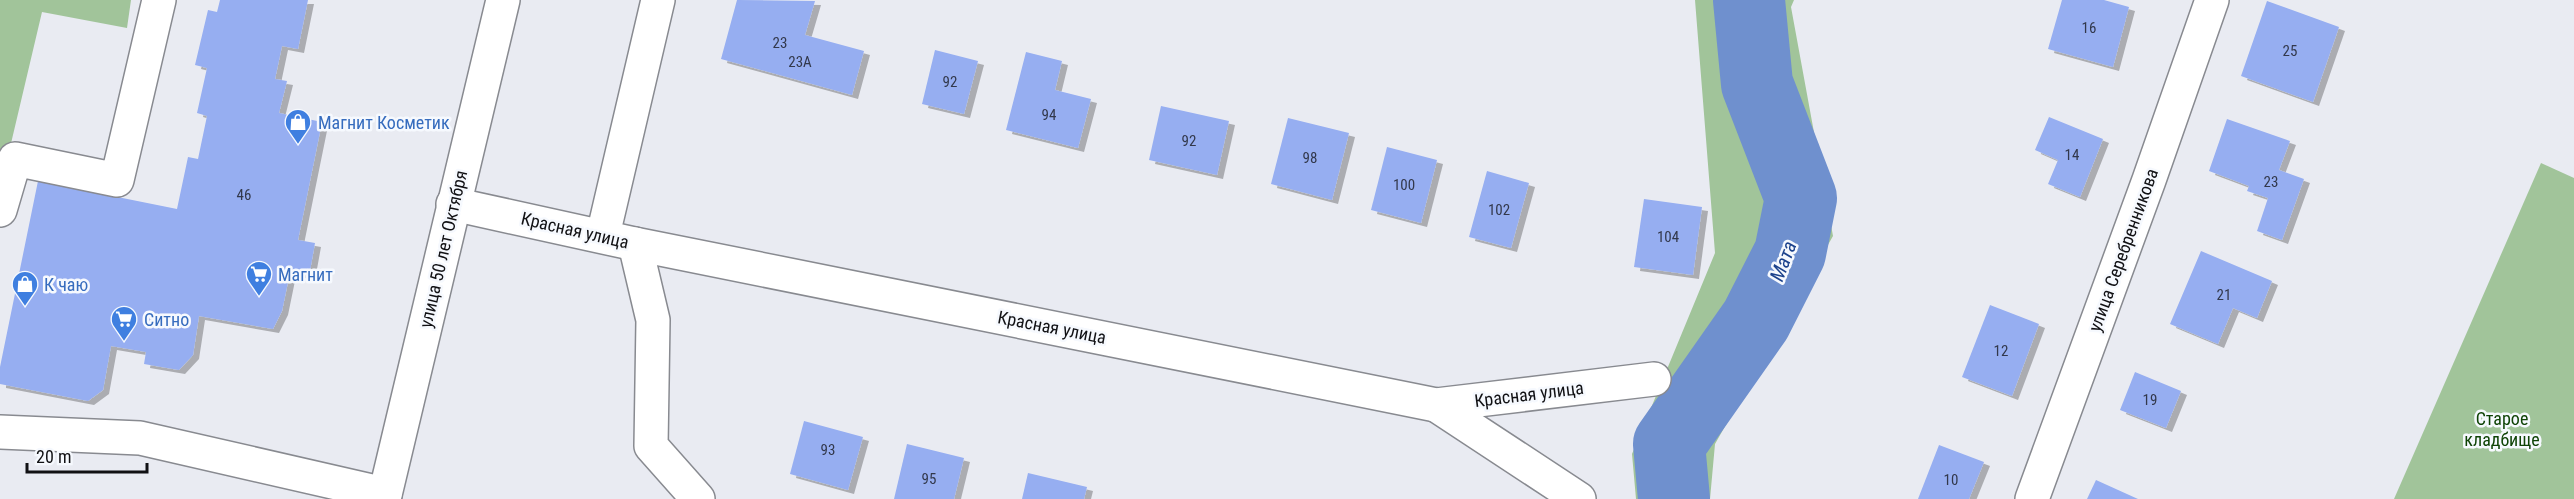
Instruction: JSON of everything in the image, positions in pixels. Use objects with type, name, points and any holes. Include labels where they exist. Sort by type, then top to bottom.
[{"type":"street","points":[[0,210],[15,159],[117,180],[159,0]]},
{"type":"street","name":"улица 50 лет Октября","points":[[384,496],[503,0]]},
{"type":"street","points":[[603,235],[658,0]]},
{"type":"street","name":"улица Серебренникова","points":[[2032,499],[2149,180],[2212,0]]},
{"type":"street","name":"Красная улица","points":[[453,204],[603,235],[635,244],[1436,405],[1654,379]]},
{"type":"street","points":[[635,244],[653,320],[651,446],[698,499]]},
{"type":"street","points":[[1436,405],[1579,499]]},
{"type":"street","points":[[0,432],[141,438],[384,496]]},
{"type":"green space","points":[[0,0],[131,0],[127,28],[42,12],[0,190]]},
{"type":"green space","points":[[1695,0],[1794,0],[1791,7],[1833,236],[1715,444],[1710,499],[1636,499],[1632,454],[1715,253]]},
{"type":"green space","name":"Старое кладбище","points":[[2541,163],[2574,178],[2574,499],[2394,499]]},
{"type":"building","points":[[220,0],[308,0],[298,49],[282,46],[275,79],[287,81],[279,113],[322,122],[298,240],[315,243],[309,276],[290,272],[282,311],[273,329],[199,316],[193,355],[179,370],[144,364],[146,352],[111,346],[103,390],[88,401],[0,384],[0,367],[38,181],[177,209],[188,157],[198,159],[207,116],[197,113],[207,68],[195,65],[208,10],[217,12]]},
{"type":"building","points":[[737,0],[815,1],[805,35],[864,51],[852,95],[721,59]]},
{"type":"building","points":[[2062,0],[2104,0],[2129,7],[2113,67],[2048,49]]},
{"type":"building","points":[[2267,1],[2339,27],[2313,102],[2241,76]]},
{"type":"building","points":[[935,50],[978,61],[964,114],[922,104]]},
{"type":"building","points":[[1026,52],[1062,61],[1055,90],[1091,99],[1078,148],[1006,130]]},
{"type":"building","points":[[1161,106],[1229,121],[1217,175],[1149,160]]},
{"type":"building","points":[[2049,117],[2103,139],[2080,197],[2048,184],[2058,160],[2035,150]]},
{"type":"building","points":[[1288,118],[1349,133],[1332,200],[1271,184]]},
{"type":"building","points":[[2227,119],[2290,141],[2279,170],[2304,179],[2282,240],[2257,231],[2268,198],[2247,191],[2249,186],[2209,171]]},
{"type":"building","points":[[1387,147],[1437,160],[1421,223],[1371,210]]},
{"type":"building","points":[[1487,171],[1529,183],[1511,248],[1469,237]]},
{"type":"building","points":[[1644,199],[1702,207],[1693,275],[1634,267]]},
{"type":"building","points":[[2201,251],[2272,281],[2257,318],[2233,308],[2218,344],[2170,324]]},
{"type":"building","points":[[1990,305],[2039,324],[2012,396],[1962,377]]},
{"type":"building","points":[[2135,372],[2181,391],[2166,428],[2120,410]]},
{"type":"building","points":[[804,421],[863,437],[848,490],[790,474]]},
{"type":"building","points":[[907,444],[964,458],[954,499],[894,499]]},
{"type":"building","points":[[1939,445],[1984,462],[1969,499],[1918,499]]},
{"type":"building","points":[[1028,473],[1087,487],[1084,499],[1022,499]]},
{"type":"building","points":[[2096,480],[2138,499],[2087,499]]},
{"type":"waterway","name":"Мата","points":[[1674,499],[1669,444],[1756,320],[1790,253],[1801,198],[1757,84],[1749,0]]},
{"type":"place","name":"Магнит Косметик","points":[[298,145]]},
{"type":"place","name":"Магнит","points":[[259,297]]},
{"type":"place","name":"К чаю","points":[[25,307]]},
{"type":"place","name":"Ситно","points":[[124,342]]}]
